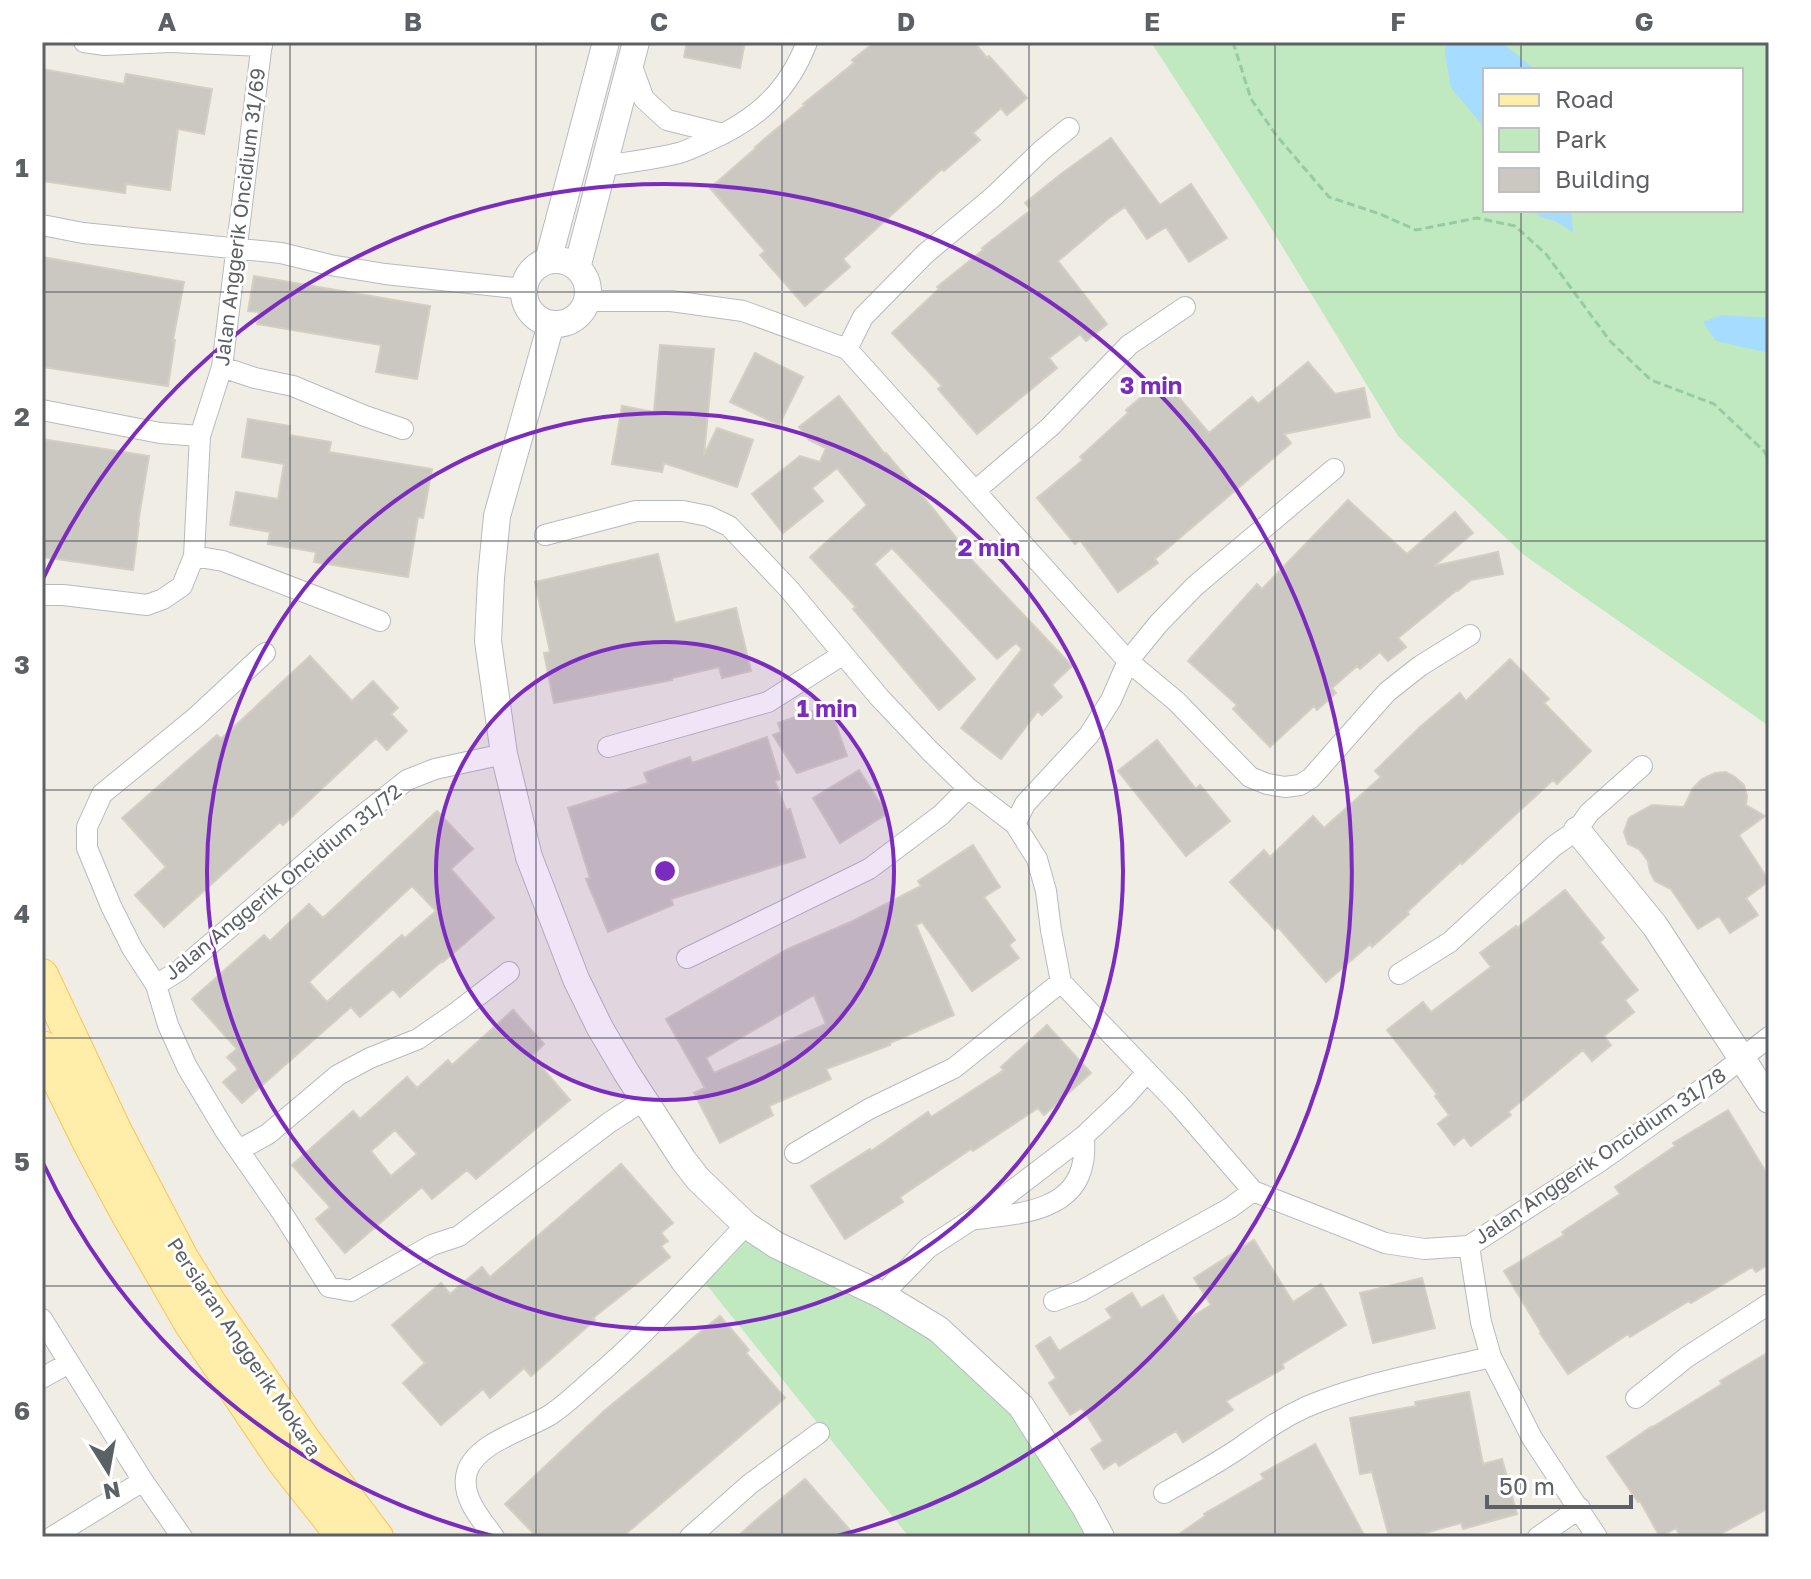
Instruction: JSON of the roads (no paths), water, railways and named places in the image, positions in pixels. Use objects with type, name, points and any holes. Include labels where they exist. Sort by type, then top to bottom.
[{"type":"main road","name":"Persiaran Anggerik Mokara","points":[[42,975],[110,1119],[182,1258],[305,1441],[377,1537]]},
{"type":"main road","name":"Persiaran Anggerik Mokara","points":[[42,1047],[96,1157],[190,1323],[283,1461],[343,1537]]},
{"type":"street","points":[[84,42],[105,45],[170,42],[262,44]]},
{"type":"street","points":[[548,261],[606,42]]},
{"type":"street","points":[[605,166],[682,152],[755,116],[799,64],[807,42]]},
{"type":"street","name":"Jalan Anggerik Oncidium 31/69","points":[[42,595],[147,605],[182,586],[194,556],[200,436],[222,367],[262,44]]},
{"type":"street","points":[[577,268],[634,53]]},
{"type":"street","points":[[634,53],[644,99],[667,120],[723,134]]},
{"type":"street","points":[[847,349],[863,317],[925,254],[1069,128]]},
{"type":"street","points":[[42,225],[83,233],[237,247],[385,274],[524,289]]},
{"type":"street","points":[[548,261],[564,261],[585,277],[587,301],[577,317],[569,322],[551,324],[539,320],[530,312],[525,301],[526,280],[539,265],[548,261]]},
{"type":"street","points":[[587,301],[671,301],[743,311],[847,349],[1128,661],[1176,701],[1250,777],[1267,784],[1285,787],[1300,785],[1311,778],[1387,692],[1420,666],[1470,635]]},
{"type":"street","points":[[975,491],[1050,427],[1129,345],[1185,307]]},
{"type":"street","points":[[551,324],[497,516],[488,641],[504,754],[529,857],[576,979],[600,1028],[698,1179],[746,1225],[776,1245],[882,1295],[938,1329],[1021,1406],[1101,1537]]},
{"type":"street","points":[[222,367],[293,386],[403,429]]},
{"type":"street","points":[[42,410],[160,433],[200,436]]},
{"type":"street","points":[[1015,824],[1025,804],[1089,735],[1111,700],[1128,661],[1159,623],[1195,586],[1334,469]]},
{"type":"street","points":[[545,535],[636,511],[683,511],[708,516],[729,526],[788,588],[889,708],[968,788],[1015,824],[1037,859],[1046,891],[1061,982],[954,1068],[869,1109],[795,1153]]},
{"type":"street","points":[[194,556],[223,561],[380,621]]},
{"type":"street","points":[[265,653],[195,718],[102,794],[87,827],[87,848],[132,948],[156,985],[168,1025],[187,1067],[329,1287],[351,1291],[432,1245],[459,1236],[610,1122],[644,1100]]},
{"type":"street","points":[[608,747],[768,702],[842,655]]},
{"type":"street","name":"Jalan Anggerik Oncidium 31/72","points":[[156,985],[180,970],[407,780],[435,769],[504,754]]},
{"type":"street","points":[[1399,974],[1450,942],[1554,846],[1577,830],[1589,813],[1642,766]]},
{"type":"street","points":[[687,958],[869,869],[941,815],[968,788]]},
{"type":"street","points":[[1577,830],[1655,926],[1769,1100]]},
{"type":"street","points":[[239,1150],[268,1134],[338,1075],[418,1039],[509,972]]},
{"type":"street","name":"Jalan Anggerik Oncidium 31/78","points":[[1061,982],[1178,1104],[1253,1191],[1385,1243],[1424,1249],[1469,1246],[1599,1162],[1769,1037]]},
{"type":"street","points":[[882,1295],[928,1248],[1084,1136],[1147,1072]]},
{"type":"street","points":[[972,1219],[1026,1212],[1054,1203],[1079,1177],[1084,1160],[1084,1136]]},
{"type":"street","points":[[1054,1301],[1081,1291],[1230,1208],[1253,1191]]},
{"type":"street","points":[[494,1537],[470,1502],[465,1488],[466,1474],[472,1462],[481,1451],[550,1415],[621,1356],[746,1225]]},
{"type":"street","points":[[1469,1246],[1481,1322],[1491,1357],[1532,1438],[1597,1537]]},
{"type":"street","points":[[1636,1398],[1687,1357],[1769,1304]]},
{"type":"street","points":[[42,1319],[143,1481],[182,1537]]},
{"type":"street","points":[[1164,1493],[1270,1425],[1305,1408],[1391,1379],[1491,1357]]},
{"type":"street","points":[[42,1378],[69,1363]]},
{"type":"street","points":[[690,1537],[750,1484],[819,1433]]},
{"type":"street","points":[[52,1537],[143,1481]]},
{"type":"street","points":[[1538,1537],[1580,1508]]},
{"type":"water","points":[[1445,42],[1501,42],[1534,68],[1483,68],[1483,126],[1451,88]]},
{"type":"water","points":[[1536,212],[1571,212],[1573,232],[1555,221],[1540,217]]},
{"type":"water","points":[[1722,315],[1769,318],[1769,353],[1716,341],[1703,322]]}]
